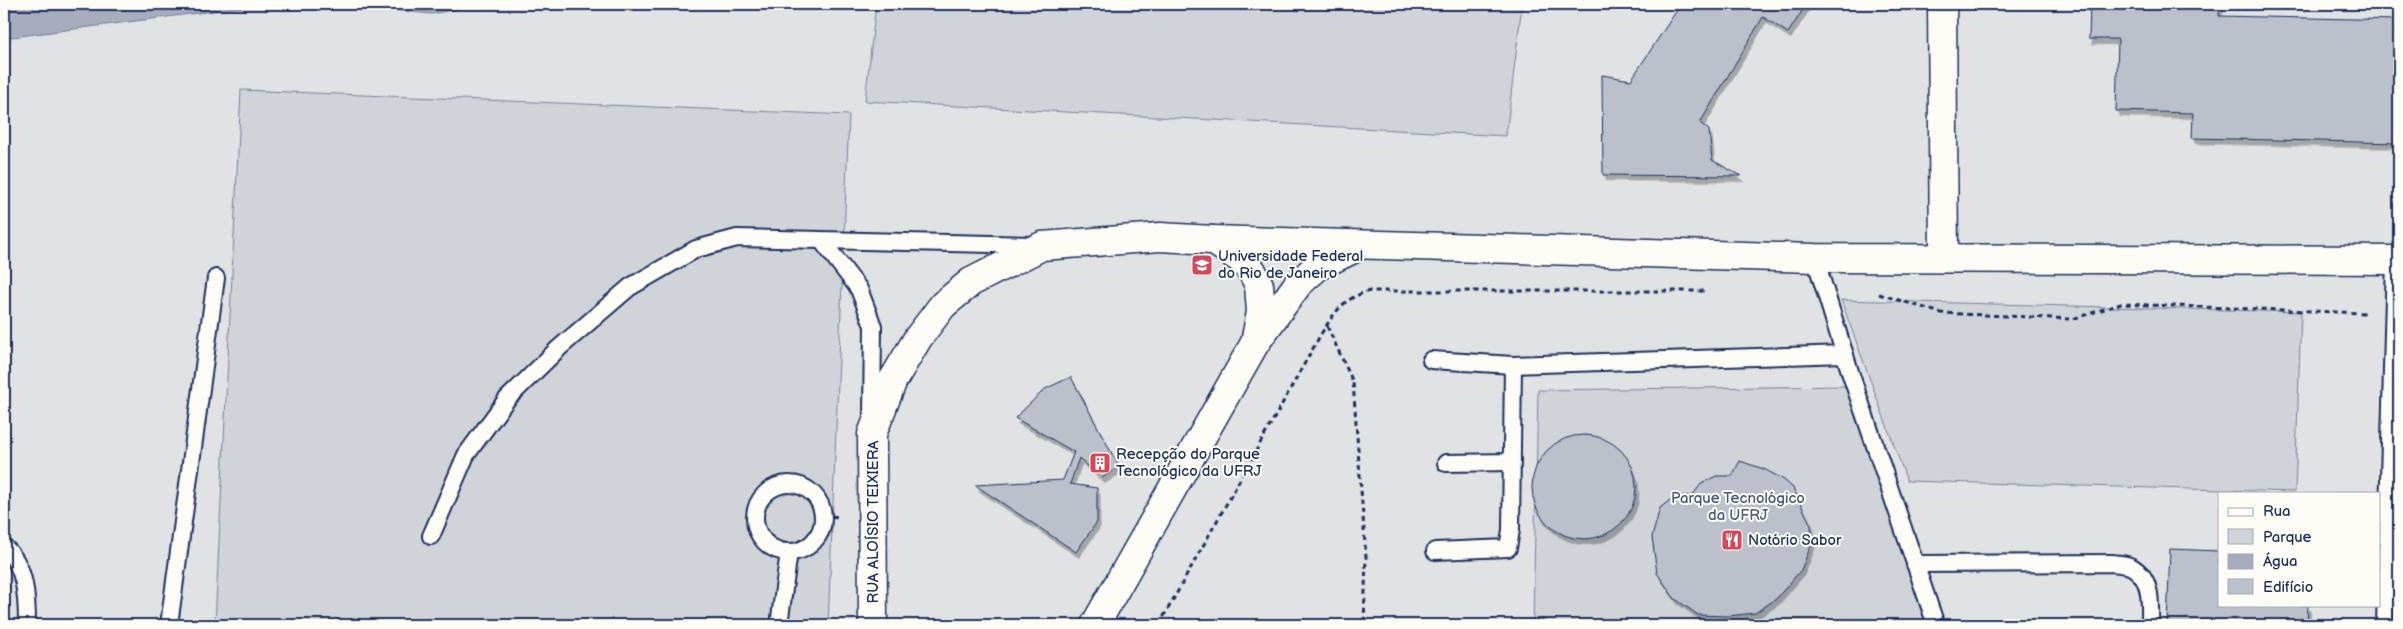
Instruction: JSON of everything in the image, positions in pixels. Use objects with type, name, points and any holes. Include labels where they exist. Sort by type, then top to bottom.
[{"type":"street","points":[[1942,4],[1944,258]]},
{"type":"street","name":"RUA ALOÍSIO TEIXIERA","points":[[873,625],[872,434],[892,380],[918,338],[943,305],[971,282],[1042,246],[1160,237],[1361,246],[1815,258],[2397,260]]},
{"type":"street","points":[[1213,240],[1242,260],[1252,271],[1259,285],[1261,312],[1255,344]]},
{"type":"street","points":[[1095,625],[1255,344],[1298,284],[1318,266],[1361,246]]},
{"type":"lane","points":[[431,536],[466,455],[507,399],[559,348],[630,287],[696,248],[736,238],[822,242],[1042,246]]},
{"type":"lane","points":[[822,242],[859,288],[873,326],[872,434]]},
{"type":"lane","points":[[1815,258],[1845,354],[1936,625]]},
{"type":"lane","points":[[2385,625],[2397,260]]},
{"type":"lane","points":[[169,625],[216,278]]},
{"type":"lane","points":[[1431,360],[1513,365],[1845,354]]},
{"type":"lane","points":[[1435,550],[1508,548],[1512,462],[1513,365]]},
{"type":"lane","points":[[1446,463],[1512,462]]},
{"type":"lane","points":[[793,484],[804,488],[813,495],[820,504],[823,515],[817,537],[810,545],[800,551],[789,552],[778,551],[767,546],[758,533],[754,516],[757,505],[771,489],[793,484]]},
{"type":"lane","points":[[4,547],[15,556],[28,597],[27,625]]},
{"type":"lane","points":[[780,625],[789,552]]},
{"type":"lane","points":[[1915,564],[2113,563],[2132,567],[2145,580],[2150,598],[2150,625]]},
{"type":"path","points":[[1326,326],[1353,382],[1366,557],[1364,625]]},
{"type":"shaded area","name":"Universidade Federal do Rio de Janeiro","points":[[268,4],[337,4],[431,14],[485,4],[2399,4],[2399,625],[4,625],[4,38]]},
{"type":"green space","points":[[876,4],[1522,4],[1506,136],[865,101]]},
{"type":"green space","points":[[241,90],[849,115],[828,625],[215,625]]},
{"type":"green space","points":[[1841,300],[2301,312],[2295,492],[1907,481]]},
{"type":"green space","name":"Parque Tecnológico da UFRJ","points":[[1847,386],[1926,625],[1533,624],[1538,390]]},
{"type":"water","points":[[4,4],[268,4],[4,38]]},
{"type":"water","points":[[337,4],[485,4],[431,14]]},
{"type":"building","points":[[1681,4],[1806,5],[1788,33],[1763,17],[1700,123],[1709,130],[1712,160],[1741,176],[1603,175],[1602,75],[1631,80]]},
{"type":"building","points":[[2090,4],[2220,4],[2219,16],[2399,20],[2399,143],[2192,138],[2193,113],[2116,111],[2118,39],[2089,39]]},
{"type":"building","name":"Recepção do Parque Tecnológico da UFRJ","points":[[1071,377],[1119,467],[1102,478],[1079,458],[1070,484],[1097,488],[1097,522],[1076,552],[975,485],[1063,480],[1074,452],[1015,418],[1045,389]]},
{"type":"building","name":"Parque Tecnológico da UFRJ","points":[[1584,435],[1604,439],[1621,450],[1632,467],[1636,487],[1632,507],[1621,524],[1604,535],[1584,539],[1564,535],[1547,524],[1536,507],[1532,487],[1536,467],[1547,450],[1564,439]]},
{"type":"building","name":"Notório Sabor","points":[[1740,461],[1766,470],[1784,480],[1793,488],[1811,525],[1812,543],[1801,570],[1776,599],[1755,613],[1728,616],[1698,615],[1674,598],[1657,573],[1652,537],[1660,508],[1675,496],[1692,496],[1701,484],[1716,476],[1732,476]]},
{"type":"building","points":[[2170,549],[2218,551],[2218,606],[2308,606],[2307,625],[2167,625]]},
{"type":"place","name":"Universidade Federal do Rio de Janeiro","points":[[1202,265]]},
{"type":"place","name":"Recepção do Parque Tecnológico da UFRJ","points":[[1100,463]]},
{"type":"place","name":"Notório Sabor","points":[[1732,540]]}]
